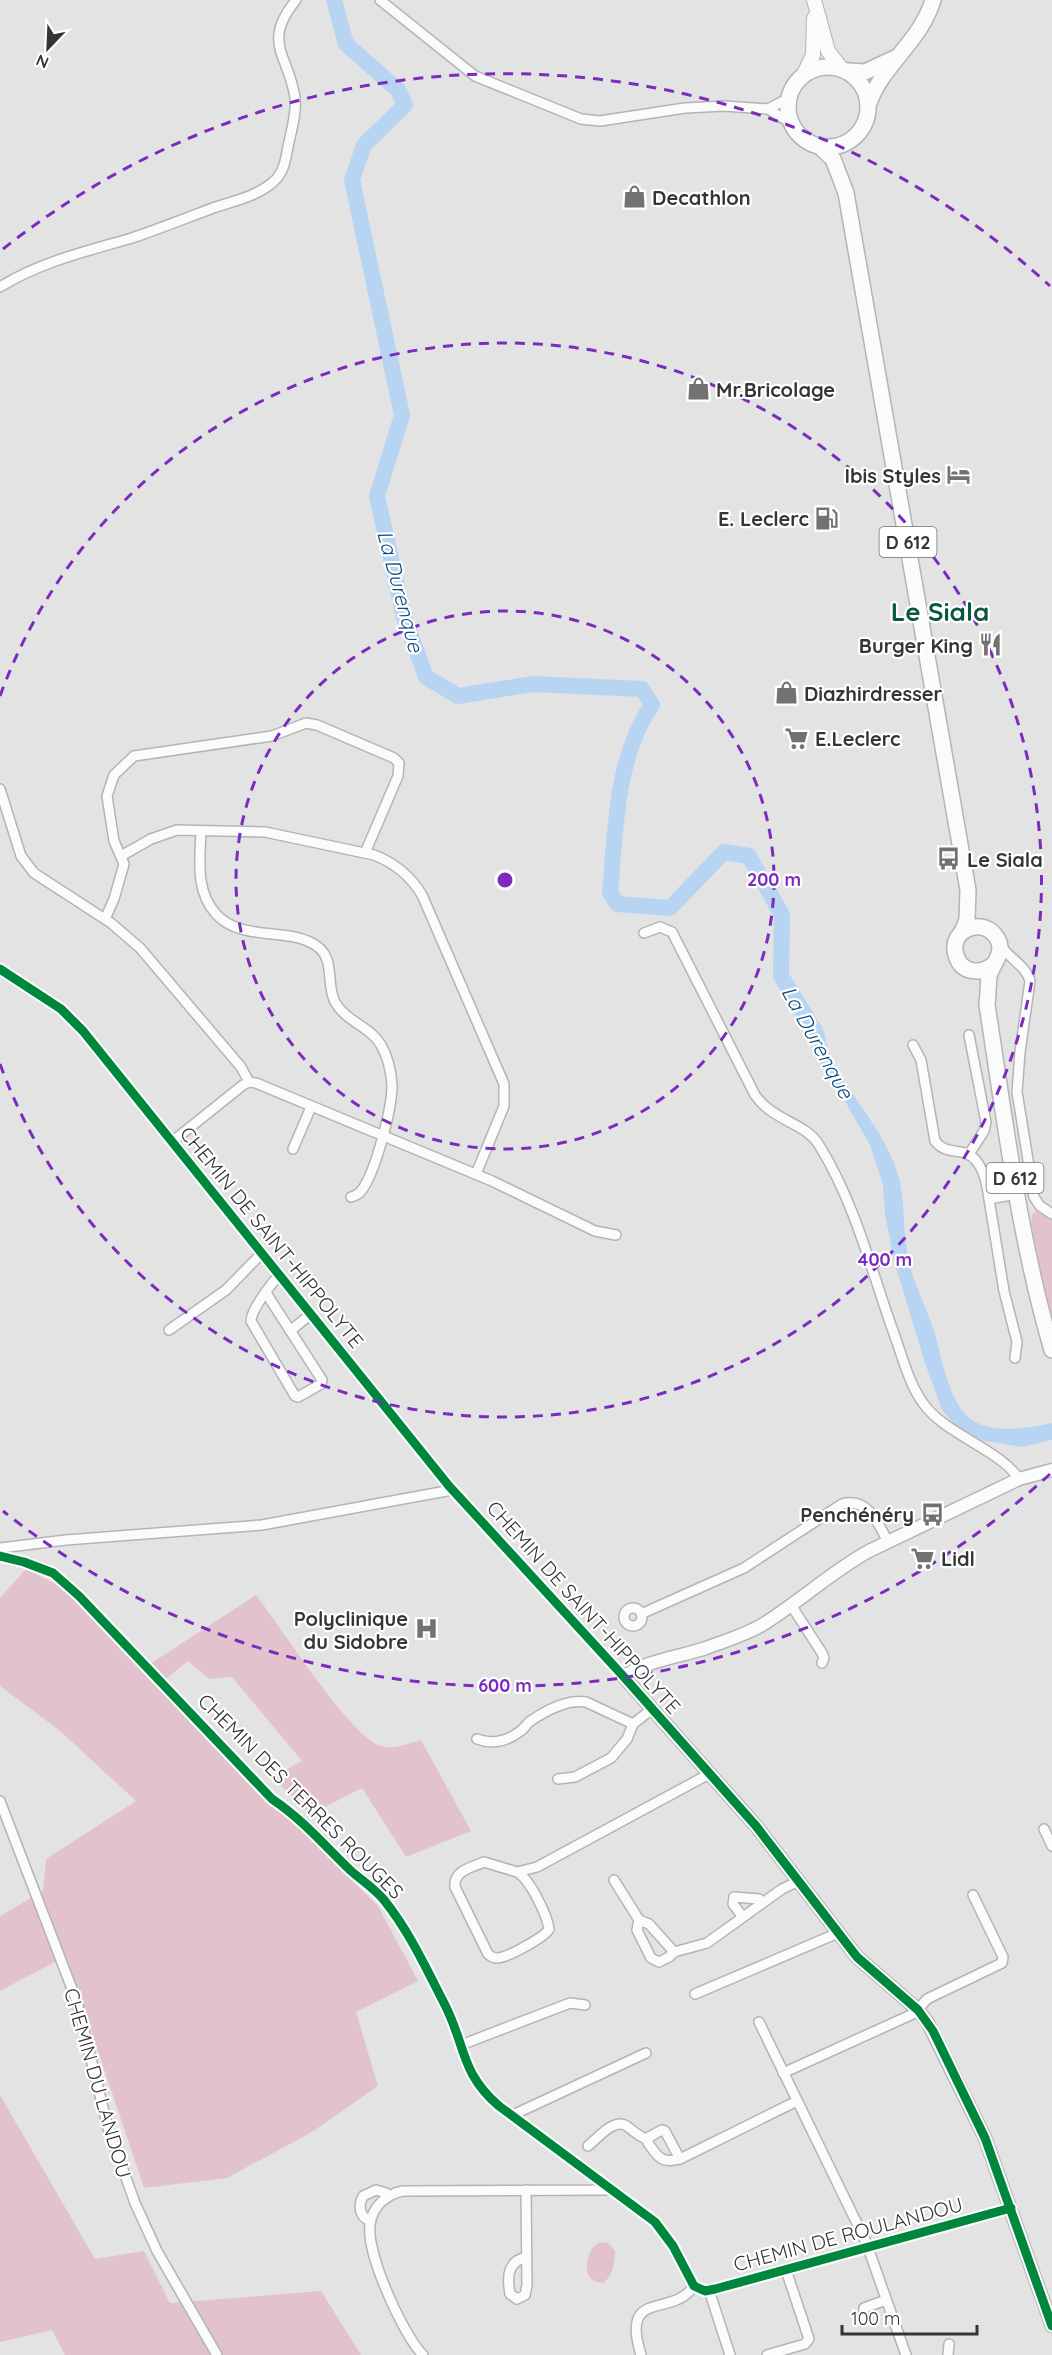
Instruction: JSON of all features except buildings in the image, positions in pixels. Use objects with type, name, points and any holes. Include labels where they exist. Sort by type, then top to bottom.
[{"type":"main road","points":[[815,3],[814,49],[810,65],[794,84],[789,94],[791,123],[804,139],[819,146],[838,146],[855,137],[865,122],[869,103],[877,85],[921,28],[933,0]]},
{"type":"main road","points":[[815,3],[828,51],[844,70],[862,84],[867,92],[869,103]]},
{"type":"main road","points":[[804,74],[821,67],[859,72],[871,70],[900,55]]},
{"type":"main road","name":"D 612","points":[[855,137],[848,148],[846,159],[846,193],[968,890],[977,915],[986,927]]},
{"type":"main road","name":"D 612","points":[[819,146],[833,159],[846,193]]},
{"type":"main road","name":"D 612","points":[[962,932],[967,920],[968,890]]},
{"type":"main road","points":[[974,926],[986,927],[996,936],[1000,945],[999,956],[994,965],[981,971],[968,970],[959,962],[955,950],[957,938],[962,932],[974,926]]},
{"type":"main road","name":"D 612","points":[[987,1005],[990,974],[994,965]]},
{"type":"main road","name":"D 612","points":[[968,970],[975,977],[987,1005],[1018,1194],[1038,1297],[1052,1350]]},
{"type":"street","points":[[0,287],[28,272],[59,260],[250,196],[274,181],[285,164],[295,104],[278,37],[285,17],[296,0]]},
{"type":"street","points":[[380,0],[475,76],[581,118],[600,121],[705,106],[768,109],[791,123]]},
{"type":"street","points":[[768,109],[785,100],[789,94]]},
{"type":"street","points":[[105,919],[114,899],[124,864],[114,841],[107,796],[114,775],[134,756],[272,736],[306,723],[326,729],[394,758],[399,763],[398,776],[365,853]]},
{"type":"street","points":[[0,789],[21,856],[34,873],[105,919],[140,948],[242,1067],[249,1082],[476,1174],[595,1231],[616,1235]]},
{"type":"street","points":[[121,856],[151,839],[177,830],[265,832],[365,853],[382,858],[398,867],[417,886],[506,1093],[504,1106],[476,1174]]},
{"type":"street","points":[[201,831],[201,883],[204,897],[214,912],[224,921],[239,928],[305,940],[316,945],[328,960],[333,995],[341,1011],[372,1034],[382,1047],[389,1065],[392,1087],[382,1135],[363,1188],[357,1195],[351,1197]]},
{"type":"street","points":[[644,933],[660,927],[672,932],[755,1095],[772,1114],[807,1132],[819,1144],[847,1201],[908,1372],[923,1403],[954,1430],[1008,1466],[1019,1479]]},
{"type":"street","points":[[1000,945],[1026,971],[1030,981],[1018,1063],[1017,1092],[1034,1197],[1040,1206],[1052,1214]]},
{"type":"street","points":[[994,965],[1021,967]]},
{"type":"street","name":"CHEMIN DE SAINT-HIPPOLYTE","points":[[0,969],[54,1004],[72,1020],[173,1141],[452,1490],[711,1773],[756,1826],[864,1964],[918,2010],[933,2031],[974,2113],[1011,2208],[1052,2326]]},
{"type":"street","points":[[969,1035],[986,1122],[984,1131],[969,1154]]},
{"type":"street","points":[[912,1046],[921,1060],[935,1141],[945,1150],[969,1154],[982,1171],[989,1199],[1004,1291],[1017,1341],[1015,1358]]},
{"type":"street","points":[[173,1141],[249,1082]]},
{"type":"street","points":[[293,1149],[310,1107]]},
{"type":"street","points":[[989,1199],[1018,1194]]},
{"type":"street","name":"CHEMIN DE SAINT-HIPPOLYTE","points":[[169,1330],[226,1290],[262,1253]]},
{"type":"street","points":[[266,1293],[322,1380],[321,1384],[298,1397],[295,1396],[251,1321],[252,1313],[266,1293],[280,1275]]},
{"type":"street","points":[[288,1328],[311,1314]]},
{"type":"street","points":[[624,1677],[639,1668],[743,1635],[761,1626],[850,1562],[1019,1479],[1050,1472]]},
{"type":"street","points":[[0,1548],[66,1540],[262,1525],[452,1490]]},
{"type":"street","points":[[641,1614],[744,1568],[842,1504],[854,1502],[870,1510],[888,1542]]},
{"type":"street","name":"CHEMIN DES TERRES ROUGES","points":[[0,1556],[53,1573],[79,1596],[272,1798],[295,1814],[352,1872],[383,1898],[427,1971],[451,2017],[466,2064],[478,2086],[488,2097],[608,2186],[660,2228],[673,2246],[694,2286]]},
{"type":"street","points":[[791,1605],[822,1653],[824,1658],[822,1663]]},
{"type":"street","points":[[477,1739],[497,1743],[518,1733],[532,1719],[562,1704],[578,1701],[586,1702],[633,1724]]},
{"type":"street","points":[[558,1779],[575,1777],[611,1758],[627,1739],[633,1724],[652,1709]]},
{"type":"street","points":[[517,1872],[537,1867],[711,1773]]},
{"type":"street","name":"CHEMIN DU LANDOU","points":[[0,1801],[77,2002],[108,2128],[135,2202],[157,2251],[217,2355]]},
{"type":"street","points":[[1044,1829],[1052,1846]]},
{"type":"street","points":[[484,1862],[517,1872],[531,1887],[548,1924],[547,1933],[502,1957],[492,1957],[488,1954],[455,1887],[455,1877],[484,1862]]},
{"type":"street","points":[[531,1887],[532,1876],[537,1867]]},
{"type":"street","points":[[614,1880],[639,1920],[649,1924],[674,1952]]},
{"type":"street","points":[[639,1920],[638,1930],[651,1958],[659,1962],[674,1952],[707,1943],[799,1881]]},
{"type":"street","points":[[783,2073],[915,2013],[927,1999],[1002,1963],[1004,1960],[974,1895]]},
{"type":"street","points":[[743,1917],[733,1904],[735,1897],[759,1899],[762,1904]]},
{"type":"street","points":[[695,1994],[838,1933]]},
{"type":"street","points":[[461,2045],[570,2003],[585,2005]]},
{"type":"street","points":[[759,2022],[868,2247],[906,2355]]},
{"type":"street","points":[[514,2116],[646,2053]]},
{"type":"street","points":[[648,2139],[649,2144],[664,2161],[680,2159],[797,2101]]},
{"type":"street","points":[[588,2146],[613,2126],[619,2124],[625,2124],[637,2136],[648,2139]]},
{"type":"street","points":[[648,2139],[658,2132],[665,2131],[680,2159]]},
{"type":"street","points":[[423,2355],[395,2309],[381,2278],[370,2236],[370,2221],[377,2206],[388,2197],[403,2191],[605,2190],[608,2186]]},
{"type":"street","points":[[370,2221],[360,2211],[359,2206],[363,2196],[376,2190],[386,2193],[388,2197]]},
{"type":"street","points":[[526,2190],[526,2258]]},
{"type":"street","name":"CHEMIN DE ROULANDOU","points":[[694,2286],[709,2290],[1011,2208]]},
{"type":"street","points":[[767,2355],[805,2344],[809,2339],[786,2270]]},
{"type":"street","points":[[641,2355],[635,2331],[641,2315],[651,2307],[683,2297],[694,2286]]},
{"type":"street","points":[[709,2290],[730,2355]]},
{"type":"street","points":[[863,2321],[863,2309],[886,2300]]},
{"type":"street","points":[[948,2355],[950,2344]]},
{"type":"shaded area","points":[[1036,1211],[1052,1220],[1052,1326],[1046,1306],[1031,1222],[1032,1214]]},
{"type":"shaded area","points":[[26,1569],[56,1584],[150,1664],[256,1595],[334,1702],[368,1738],[381,1746],[391,1747],[421,1740],[471,1831],[406,1857],[362,1788],[311,1814],[272,1777],[302,1761],[232,1677],[209,1679],[188,1661],[158,1685],[165,1695],[378,1906],[418,1981],[356,2012],[378,2086],[312,2132],[227,2178],[144,2188],[66,1956],[0,1991],[0,1916],[43,1891],[46,1859],[136,1801],[59,1730],[0,1686],[0,1598]]},
{"type":"shaded area","points":[[0,2095],[95,2259],[144,2251],[170,2303],[321,2291],[361,2355],[65,2355],[52,2330],[0,2342]]},
{"type":"shaded area","points":[[600,2242],[608,2243],[615,2251],[611,2273],[603,2283],[591,2279],[587,2270],[592,2248]]},
{"type":"water","points":[[791,994],[812,1013],[822,1027],[835,1065],[881,1136],[892,1158],[902,1192],[910,1267],[957,1403],[972,1420],[990,1427],[1022,1428],[1052,1423],[1052,1440],[1022,1447],[979,1440],[957,1427],[942,1410],[894,1261],[885,1214],[883,1185],[870,1145],[838,1089],[825,1076],[804,1018]]},
{"type":"waterway","name":"La Durenque","points":[[334,0],[346,44],[398,90],[405,105],[364,145],[352,180],[402,415],[377,496],[404,617],[426,677],[458,696],[533,684],[642,689],[652,705],[640,726],[624,771],[616,819],[610,892],[617,904],[670,908],[724,852],[749,856],[782,915],[781,976],[806,1016]]},
{"type":"cycle path","points":[[0,969],[61,1009],[83,1031],[449,1486],[624,1677],[756,1826],[857,1957],[918,2010],[933,2031],[985,2138],[1052,2326]]},
{"type":"cycle path","points":[[0,1556],[53,1573],[79,1596],[272,1799],[303,1824],[380,1896],[417,1950],[451,2018],[470,2070],[486,2094],[655,2222],[673,2246],[694,2286],[705,2291],[715,2289],[1011,2208]]},
{"type":"place","name":"Decathlon","points":[[634,197]]},
{"type":"place","name":"Mr.Bricolage","points":[[698,389]]},
{"type":"place","name":"Ibis Styles","points":[[959,475]]},
{"type":"place","name":"E. Leclerc","points":[[827,518]]},
{"type":"place","name":"Burger King","points":[[991,645]]},
{"type":"place","name":"Diazhirdresser","points":[[786,693]]},
{"type":"place","name":"E.Leclerc","points":[[797,738]]},
{"type":"place","name":"Le Siala","points":[[949,859]]},
{"type":"place","name":"Penchénéry","points":[[932,1514]]},
{"type":"place","name":"Lidl","points":[[923,1558]]},
{"type":"place","name":"Polyclinique du Sidobre","points":[[426,1629]]},
{"type":"district","name":"Le Siala","points":[[940,611]]}]
